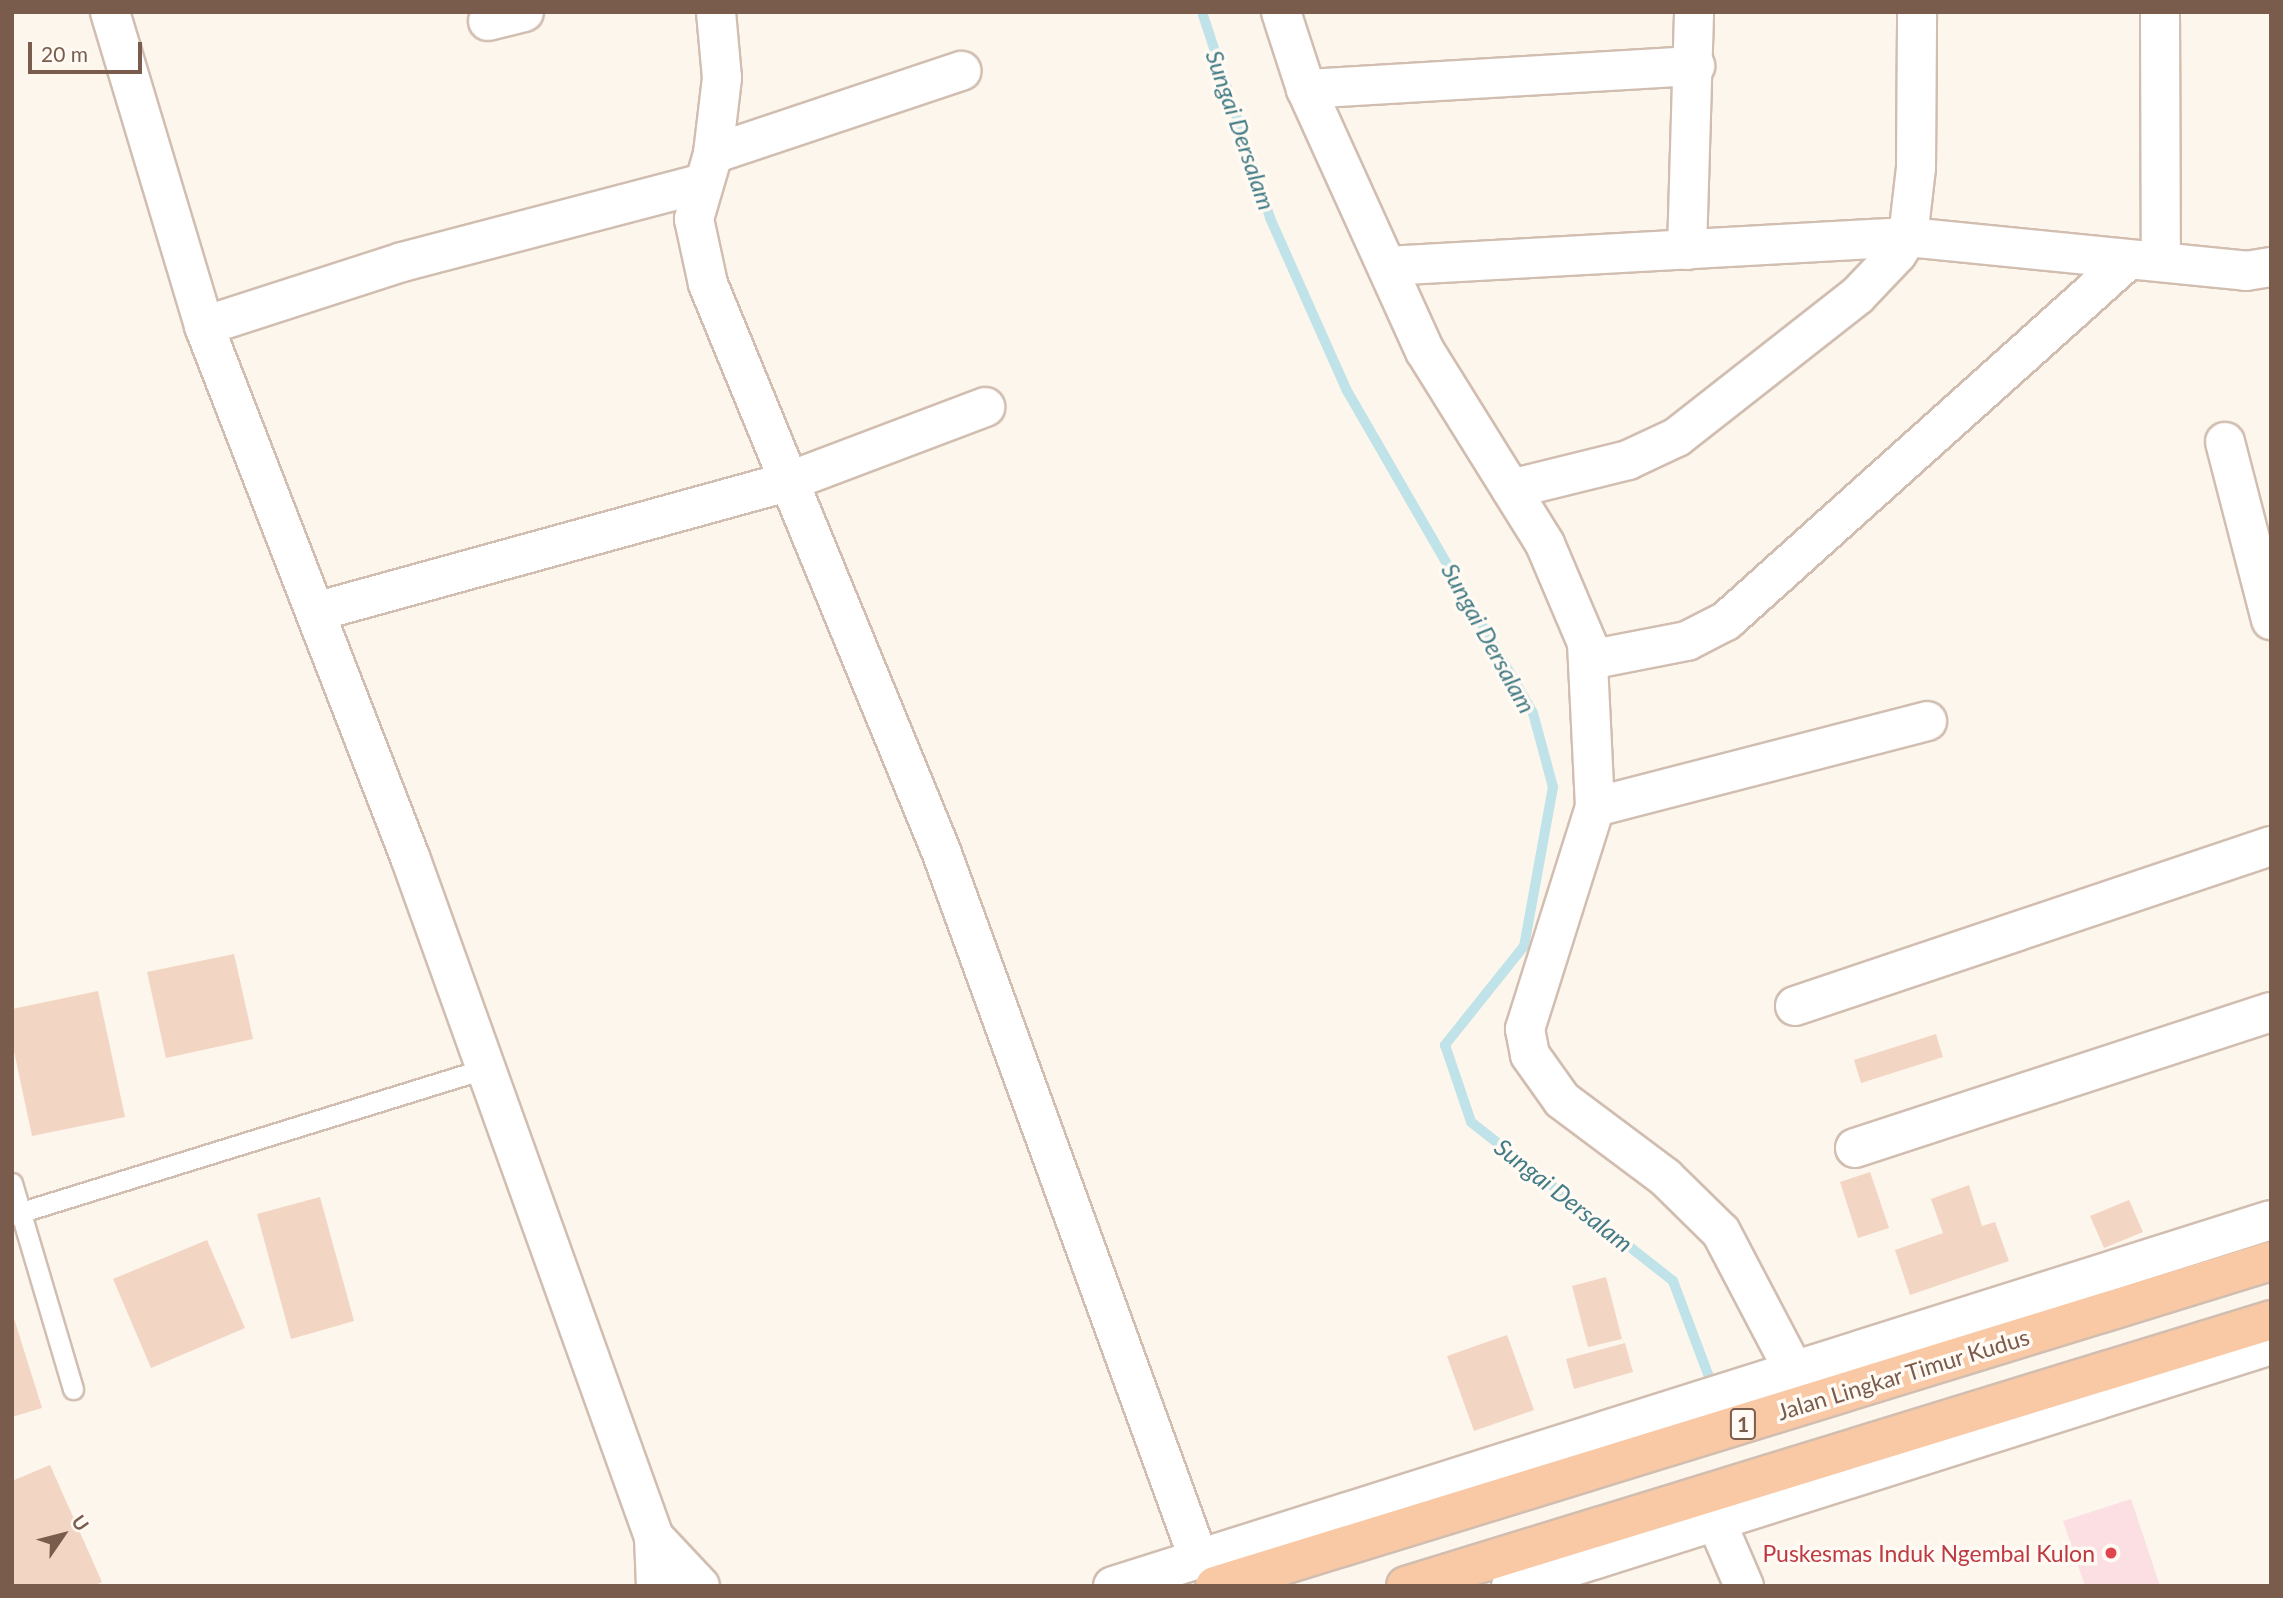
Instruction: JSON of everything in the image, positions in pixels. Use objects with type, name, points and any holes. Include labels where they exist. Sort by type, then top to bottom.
[{"type":"highway","name":"Jalan Lingkar Timur Kudus","points":[[1207,1573],[2271,1261]]},
{"type":"highway","points":[[1406,1586],[2271,1320]]},
{"type":"street","points":[[110,12],[204,326],[315,612],[485,1068],[654,1537],[656,1586]]},
{"type":"street","points":[[488,21],[524,12]]},
{"type":"street","points":[[716,12],[722,78],[707,169],[694,219],[708,284],[787,482],[941,851],[1207,1573]]},
{"type":"street","points":[[1281,12],[1306,89],[1425,351],[1545,544],[1589,660],[1595,807],[1525,1029],[1530,1055],[1562,1100],[1664,1177],[1721,1233],[1794,1371]]},
{"type":"street","points":[[1687,250],[1695,66],[1694,12]]},
{"type":"street","points":[[1511,489],[1628,460],[1677,438],[1857,296],[1908,237],[1916,168],[1917,12]]},
{"type":"street","points":[[1589,660],[1687,640],[1737,613],[2144,259],[2160,12]]},
{"type":"street","points":[[1306,89],[1695,66]]},
{"type":"street","points":[[204,326],[707,169],[961,71]]},
{"type":"street","points":[[1387,266],[1908,237],[2246,271],[2271,267]]},
{"type":"street","points":[[315,612],[787,482],[985,407]]},
{"type":"street","points":[[2225,442],[2271,620]]},
{"type":"street","points":[[1595,807],[1927,721]]},
{"type":"street","points":[[1795,1006],[2271,846]]},
{"type":"street","points":[[1855,1148],[2271,1012]]},
{"type":"street","points":[[1113,1586],[1207,1573],[1794,1371],[2271,1220]]},
{"type":"street","points":[[1511,1586],[2271,1345]]},
{"type":"street","points":[[1716,1521],[1744,1586]]},
{"type":"street","points":[[654,1537],[700,1586]]},
{"type":"lane","points":[[16,1213],[485,1068]]},
{"type":"lane","points":[[12,1183],[16,1213],[73,1389]]},
{"type":"shaded area","name":"Puskesmas Induk Ngembal Kulon","points":[[2131,1499],[2160,1586],[2085,1586],[2063,1521]]},
{"type":"building","points":[[234,954],[253,1039],[166,1058],[147,972]]},
{"type":"building","points":[[98,991],[125,1117],[32,1136],[12,1042],[12,1009]]},
{"type":"building","points":[[1936,1034],[1943,1057],[1861,1083],[1854,1060]]},
{"type":"building","points":[[1870,1172],[1889,1228],[1858,1238],[1840,1182]]},
{"type":"building","points":[[1969,1185],[1982,1226],[1995,1222],[2009,1261],[1910,1295],[1895,1250],[1943,1233],[1931,1199]]},
{"type":"building","points":[[320,1197],[354,1321],[291,1339],[257,1214]]},
{"type":"building","points":[[2129,1200],[2143,1232],[2104,1248],[2090,1216]]},
{"type":"building","points":[[207,1240],[245,1328],[151,1368],[113,1279]]},
{"type":"building","points":[[1606,1277],[1622,1339],[1588,1347],[1572,1286]]},
{"type":"building","points":[[12,1312],[42,1408],[12,1417]]},
{"type":"building","points":[[1507,1335],[1534,1410],[1474,1431],[1447,1356]]},
{"type":"building","points":[[1625,1343],[1633,1372],[1574,1389],[1566,1359]]},
{"type":"building","points":[[50,1465],[102,1582],[93,1586],[12,1586],[12,1481]]},
{"type":"waterway","name":"Sungai Dersalam","points":[[1202,12],[1270,218],[1346,389],[1533,713],[1553,787],[1524,946],[1445,1045],[1471,1122],[1673,1281],[1712,1385]]},
{"type":"place","name":"Puskesmas Induk Ngembal Kulon","points":[[2111,1553]]}]
